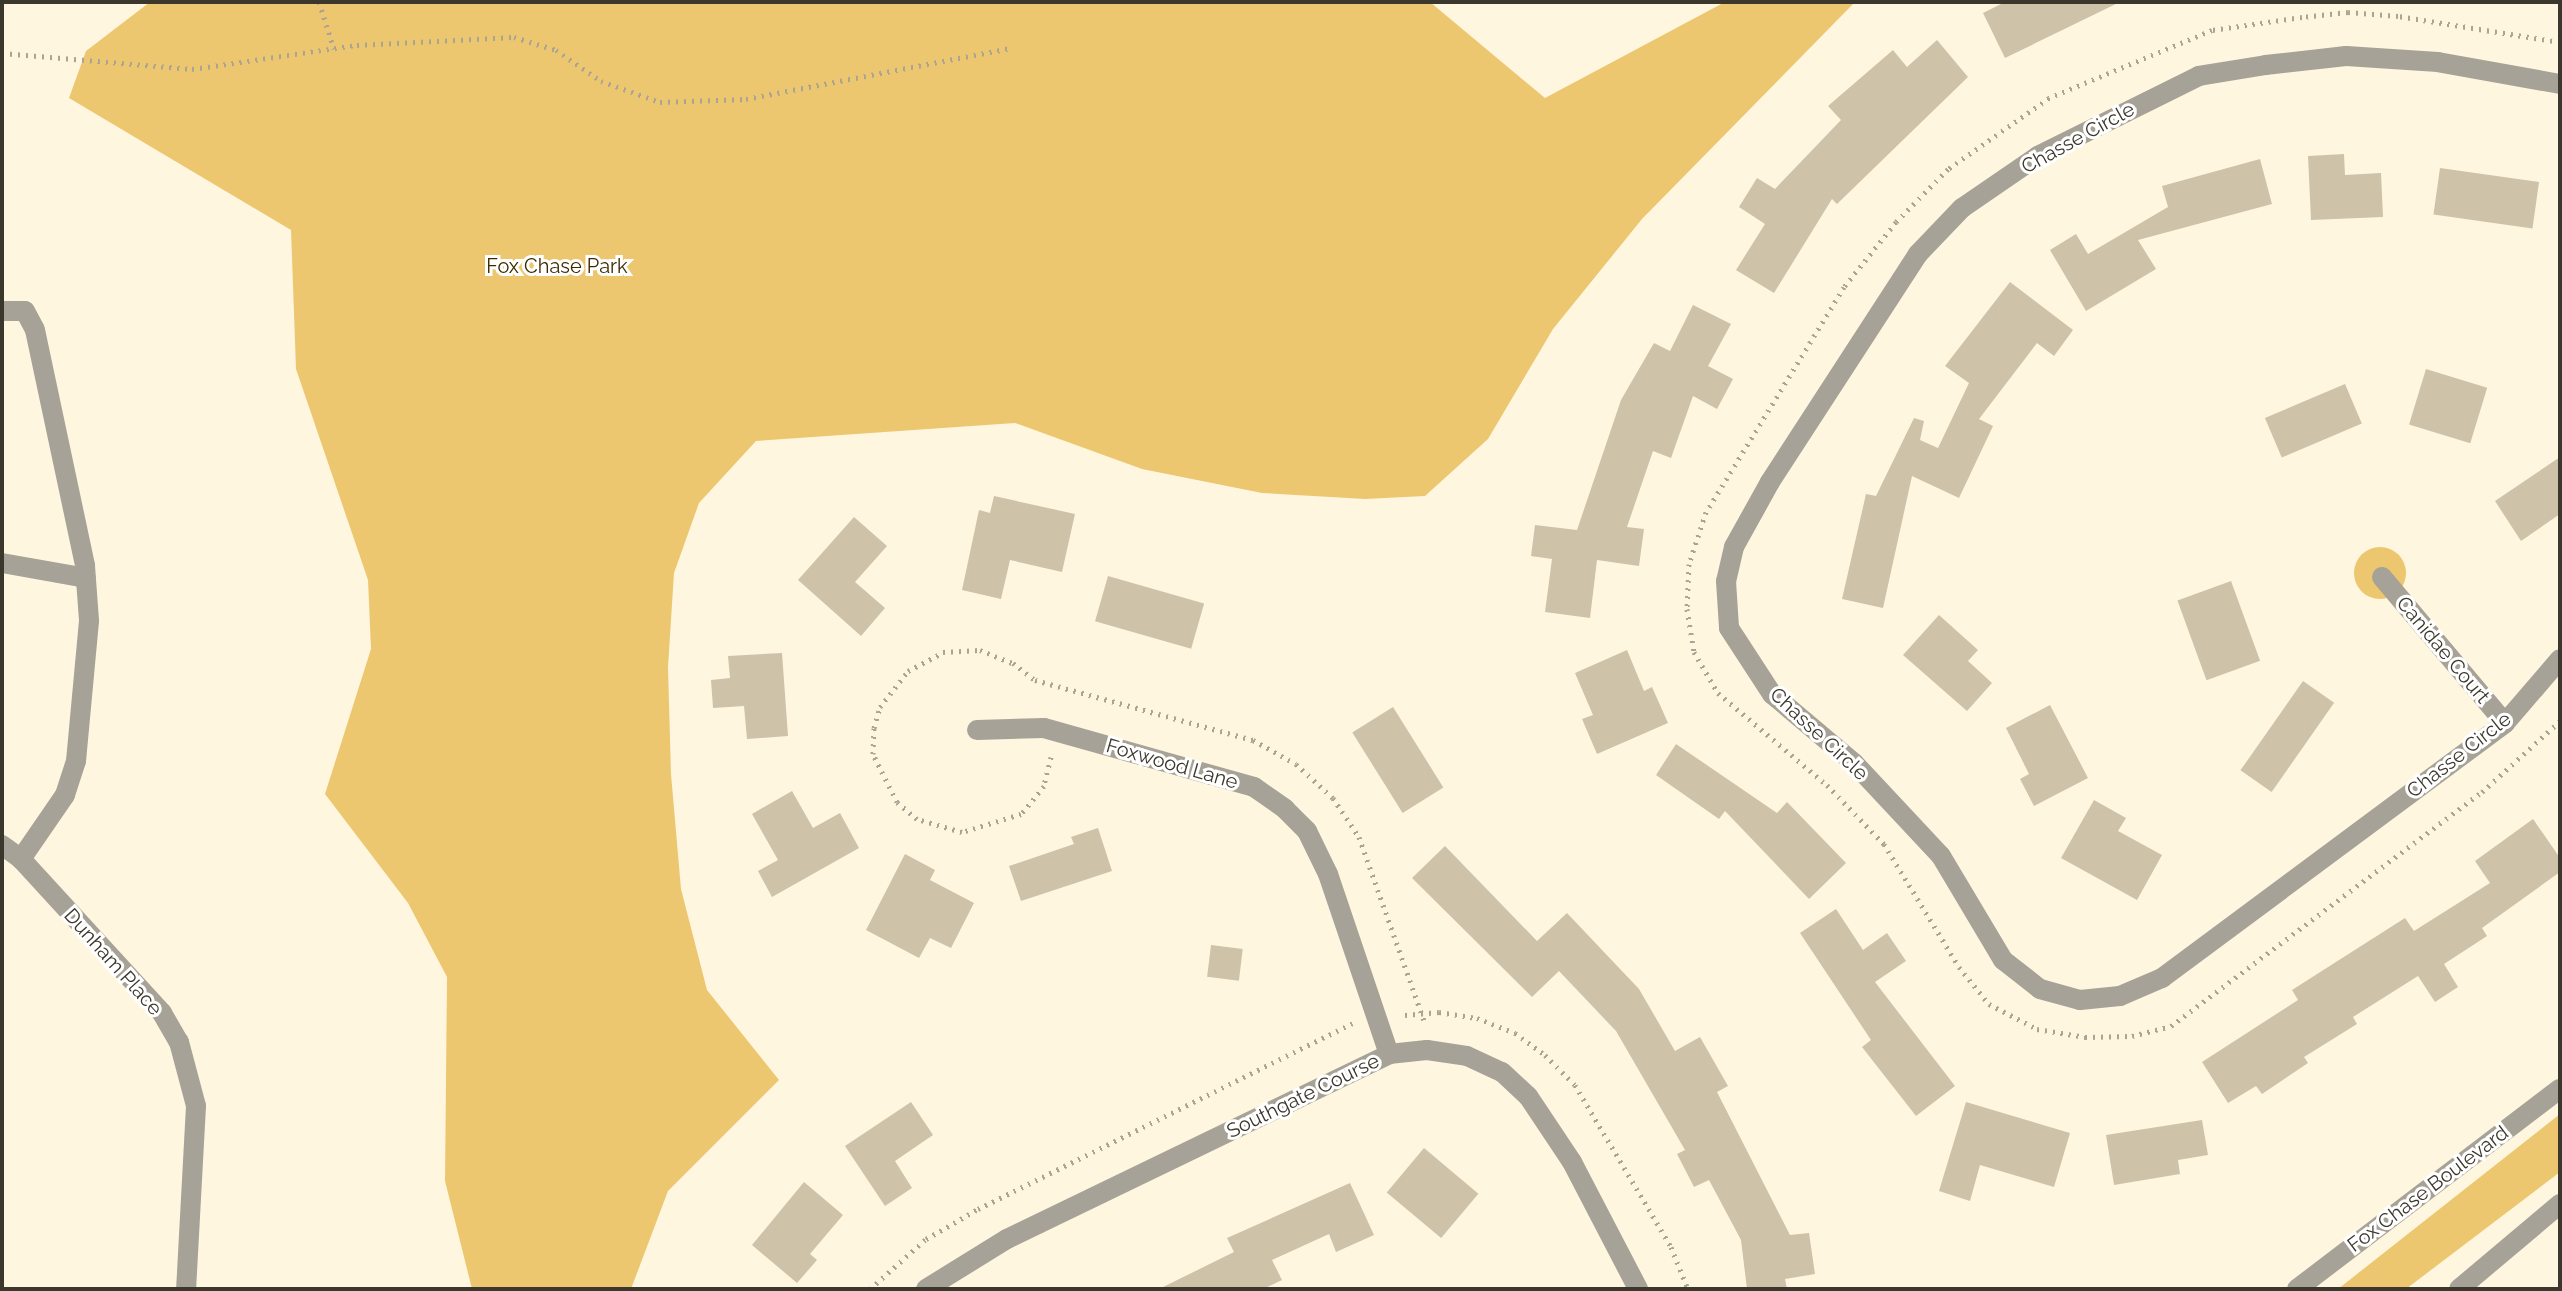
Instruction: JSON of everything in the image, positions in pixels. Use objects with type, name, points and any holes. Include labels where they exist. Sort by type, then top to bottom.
[{"type":"street","name":"Chasse Circle","points":[[2560,84],[2423,61],[2346,56],[2266,65],[2199,76],[2038,156],[1962,208],[1918,254],[1770,482],[1734,547],[1726,581],[1729,628],[1772,694],[1854,763],[1941,856],[2003,960],[2040,989],[2080,1000],[2120,996],[2162,978],[2505,723],[2560,659]]},
{"type":"street","points":[[2,311],[25,311],[35,330],[86,578],[89,621],[76,761],[65,795],[21,859]]},
{"type":"street","points":[[2,563],[86,578]]},
{"type":"street","name":"Canidae Court","points":[[2382,577],[2505,723]]},
{"type":"street","name":"Foxwood Lane","points":[[977,730],[1044,728],[1254,787],[1285,809],[1307,831],[1328,874],[1389,1054]]},
{"type":"street","name":"Dunham Place","points":[[2,845],[21,859],[162,1013],[179,1042],[196,1106],[186,1289]]},
{"type":"street","name":"Southgate Course","points":[[926,1289],[1007,1239],[1389,1054],[1427,1050],[1467,1056],[1502,1072],[1528,1096],[1572,1162],[1638,1289]]},
{"type":"street","name":"Fox Chase Boulevard","points":[[2297,1289],[2560,1089]]},
{"type":"street","points":[[2459,1289],[2560,1204]]},
{"type":"path","points":[[319,2],[334,49]]},
{"type":"path","points":[[2560,42],[2348,12],[2212,30],[2117,67],[2049,98],[2000,130],[1917,201],[1844,287],[1706,512],[1689,564],[1687,609],[1694,652],[1718,693],[1827,785],[1884,844],[1959,967],[1989,1004],[2037,1029],[2085,1037],[2132,1036],[2171,1026],[2482,792],[2560,721]]},
{"type":"path","points":[[2,53],[192,69],[334,49],[514,37],[556,50],[601,81],[660,102],[746,99],[1012,48]]},
{"type":"path","points":[[870,1289],[926,1239],[978,1209],[1353,1023],[1439,1012],[1477,1018],[1515,1033],[1545,1055],[1575,1085],[1671,1247],[1688,1289]]},
{"type":"green space","name":"Fox Chase Park","points":[[150,2],[1430,2],[1545,98],[1725,2],[1855,2],[1642,219],[1553,329],[1488,439],[1425,496],[1365,499],[1262,493],[1142,469],[1015,423],[756,441],[699,503],[674,573],[668,667],[671,774],[681,889],[707,990],[779,1080],[668,1191],[631,1289],[472,1289],[445,1181],[447,977],[408,903],[325,794],[371,649],[368,580],[296,369],[291,230],[69,98],[86,51]]},
{"type":"green space","points":[[2380,547],[2399,554],[2406,573],[2399,592],[2380,599],[2361,592],[2354,573],[2361,554]]},
{"type":"green space","points":[[2560,1114],[2560,1172],[2406,1289],[2338,1289]]},
{"type":"building","points":[[2005,2],[2120,2],[2005,58],[1983,13]]},
{"type":"building","points":[[1937,40],[1968,77],[1837,204],[1832,199],[1774,293],[1736,270],[1765,224],[1739,207],[1757,178],[1775,189],[1841,120],[1828,106],[1893,50],[1907,67]]},
{"type":"building","points":[[2344,154],[2345,175],[2381,173],[2383,217],[2311,220],[2308,156]]},
{"type":"building","points":[[2260,159],[2272,204],[2138,240],[2156,269],[2086,311],[2050,250],[2076,234],[2088,254],[2168,207],[2162,186]]},
{"type":"building","points":[[2440,168],[2539,182],[2532,228],[2433,215]]},
{"type":"building","points":[[2010,282],[2073,330],[2054,356],[2037,343],[1979,419],[1993,426],[1959,498],[1912,476],[1883,608],[1842,599],[1866,494],[1876,496],[1914,418],[1924,421],[1920,440],[1938,448],[1969,383],[1945,366]]},
{"type":"building","points":[[1693,305],[1731,324],[1708,366],[1733,379],[1717,409],[1693,396],[1671,458],[1653,451],[1627,527],[1644,529],[1639,566],[1597,560],[1590,618],[1545,612],[1552,559],[1531,556],[1535,525],[1577,530],[1621,400],[1654,343],[1670,351]]},
{"type":"building","points":[[2426,369],[2487,388],[2470,443],[2409,424]]},
{"type":"building","points":[[2345,384],[2362,424],[2282,458],[2265,418]]},
{"type":"building","points":[[2560,457],[2560,514],[2521,541],[2495,501]]},
{"type":"building","points":[[994,496],[1075,514],[1062,572],[1010,560],[1001,599],[962,590],[979,510],[990,513]]},
{"type":"building","points":[[854,517],[887,546],[855,582],[885,608],[861,636],[798,580]]},
{"type":"building","points":[[1108,576],[1204,604],[1191,649],[1095,621]]},
{"type":"building","points":[[2231,581],[2260,661],[2207,680],[2177,600]]},
{"type":"building","points":[[1939,615],[1978,650],[1968,661],[1992,683],[1967,711],[1903,655]]},
{"type":"building","points":[[1627,650],[1644,691],[1652,687],[1668,723],[1597,754],[1582,719],[1593,715],[1575,673]]},
{"type":"building","points":[[782,653],[788,736],[747,739],[744,706],[713,708],[711,680],[730,678],[728,656]]},
{"type":"building","points":[[2303,681],[2334,703],[2272,792],[2240,770]]},
{"type":"building","points":[[2050,705],[2088,778],[2034,806],[2020,779],[2029,774],[2006,728]]},
{"type":"building","points":[[1393,707],[1443,788],[1403,813],[1352,732]]},
{"type":"building","points":[[1676,744],[1777,813],[1787,802],[1846,863],[1809,899],[1725,811],[1719,819],[1656,775]]},
{"type":"building","points":[[792,791],[813,828],[840,813],[859,848],[772,897],[758,871],[778,860],[752,814]]},
{"type":"building","points":[[2094,800],[2126,818],[2118,831],[2162,855],[2137,900],[2061,858]]},
{"type":"building","points":[[2533,819],[2560,858],[2560,872],[2482,928],[2487,936],[2444,964],[2458,987],[2435,1002],[2418,976],[2353,1017],[2357,1024],[2304,1057],[2308,1063],[2262,1094],[2256,1086],[2228,1103],[2202,1062],[2298,1000],[2292,990],[2405,918],[2414,931],[2490,883],[2475,861]]},
{"type":"building","points":[[1098,828],[1112,871],[1021,901],[1009,866],[1074,844],[1071,837]]},
{"type":"building","points":[[1445,846],[1537,941],[1567,913],[1639,989],[1675,1051],[1700,1037],[1728,1086],[1717,1092],[1790,1235],[1809,1233],[1815,1274],[1785,1279],[1787,1289],[1747,1289],[1741,1240],[1709,1180],[1694,1187],[1677,1154],[1685,1150],[1616,1031],[1559,971],[1532,997],[1412,878]]},
{"type":"building","points":[[905,854],[935,870],[930,880],[974,903],[951,948],[930,938],[919,958],[866,930]]},
{"type":"building","points":[[1836,909],[1863,950],[1887,933],[1906,961],[1875,982],[1955,1086],[1916,1116],[1862,1047],[1871,1040],[1800,933]]},
{"type":"building","points":[[1211,945],[1243,949],[1239,981],[1207,977]]},
{"type":"building","points":[[911,1102],[933,1135],[895,1161],[912,1188],[885,1206],[845,1146]]},
{"type":"building","points":[[1966,1102],[2070,1133],[2054,1187],[1980,1165],[1970,1201],[1939,1191]]},
{"type":"building","points":[[2202,1120],[2208,1155],[2178,1160],[2180,1174],[2114,1185],[2106,1135]]},
{"type":"building","points":[[1424,1148],[1478,1194],[1441,1238],[1387,1192]]},
{"type":"building","points":[[804,1182],[843,1215],[810,1254],[817,1260],[797,1283],[752,1245]]},
{"type":"building","points":[[1350,1183],[1374,1235],[1336,1252],[1329,1234],[1272,1260],[1282,1280],[1263,1289],[1159,1289],[1234,1252],[1227,1238]]}]
